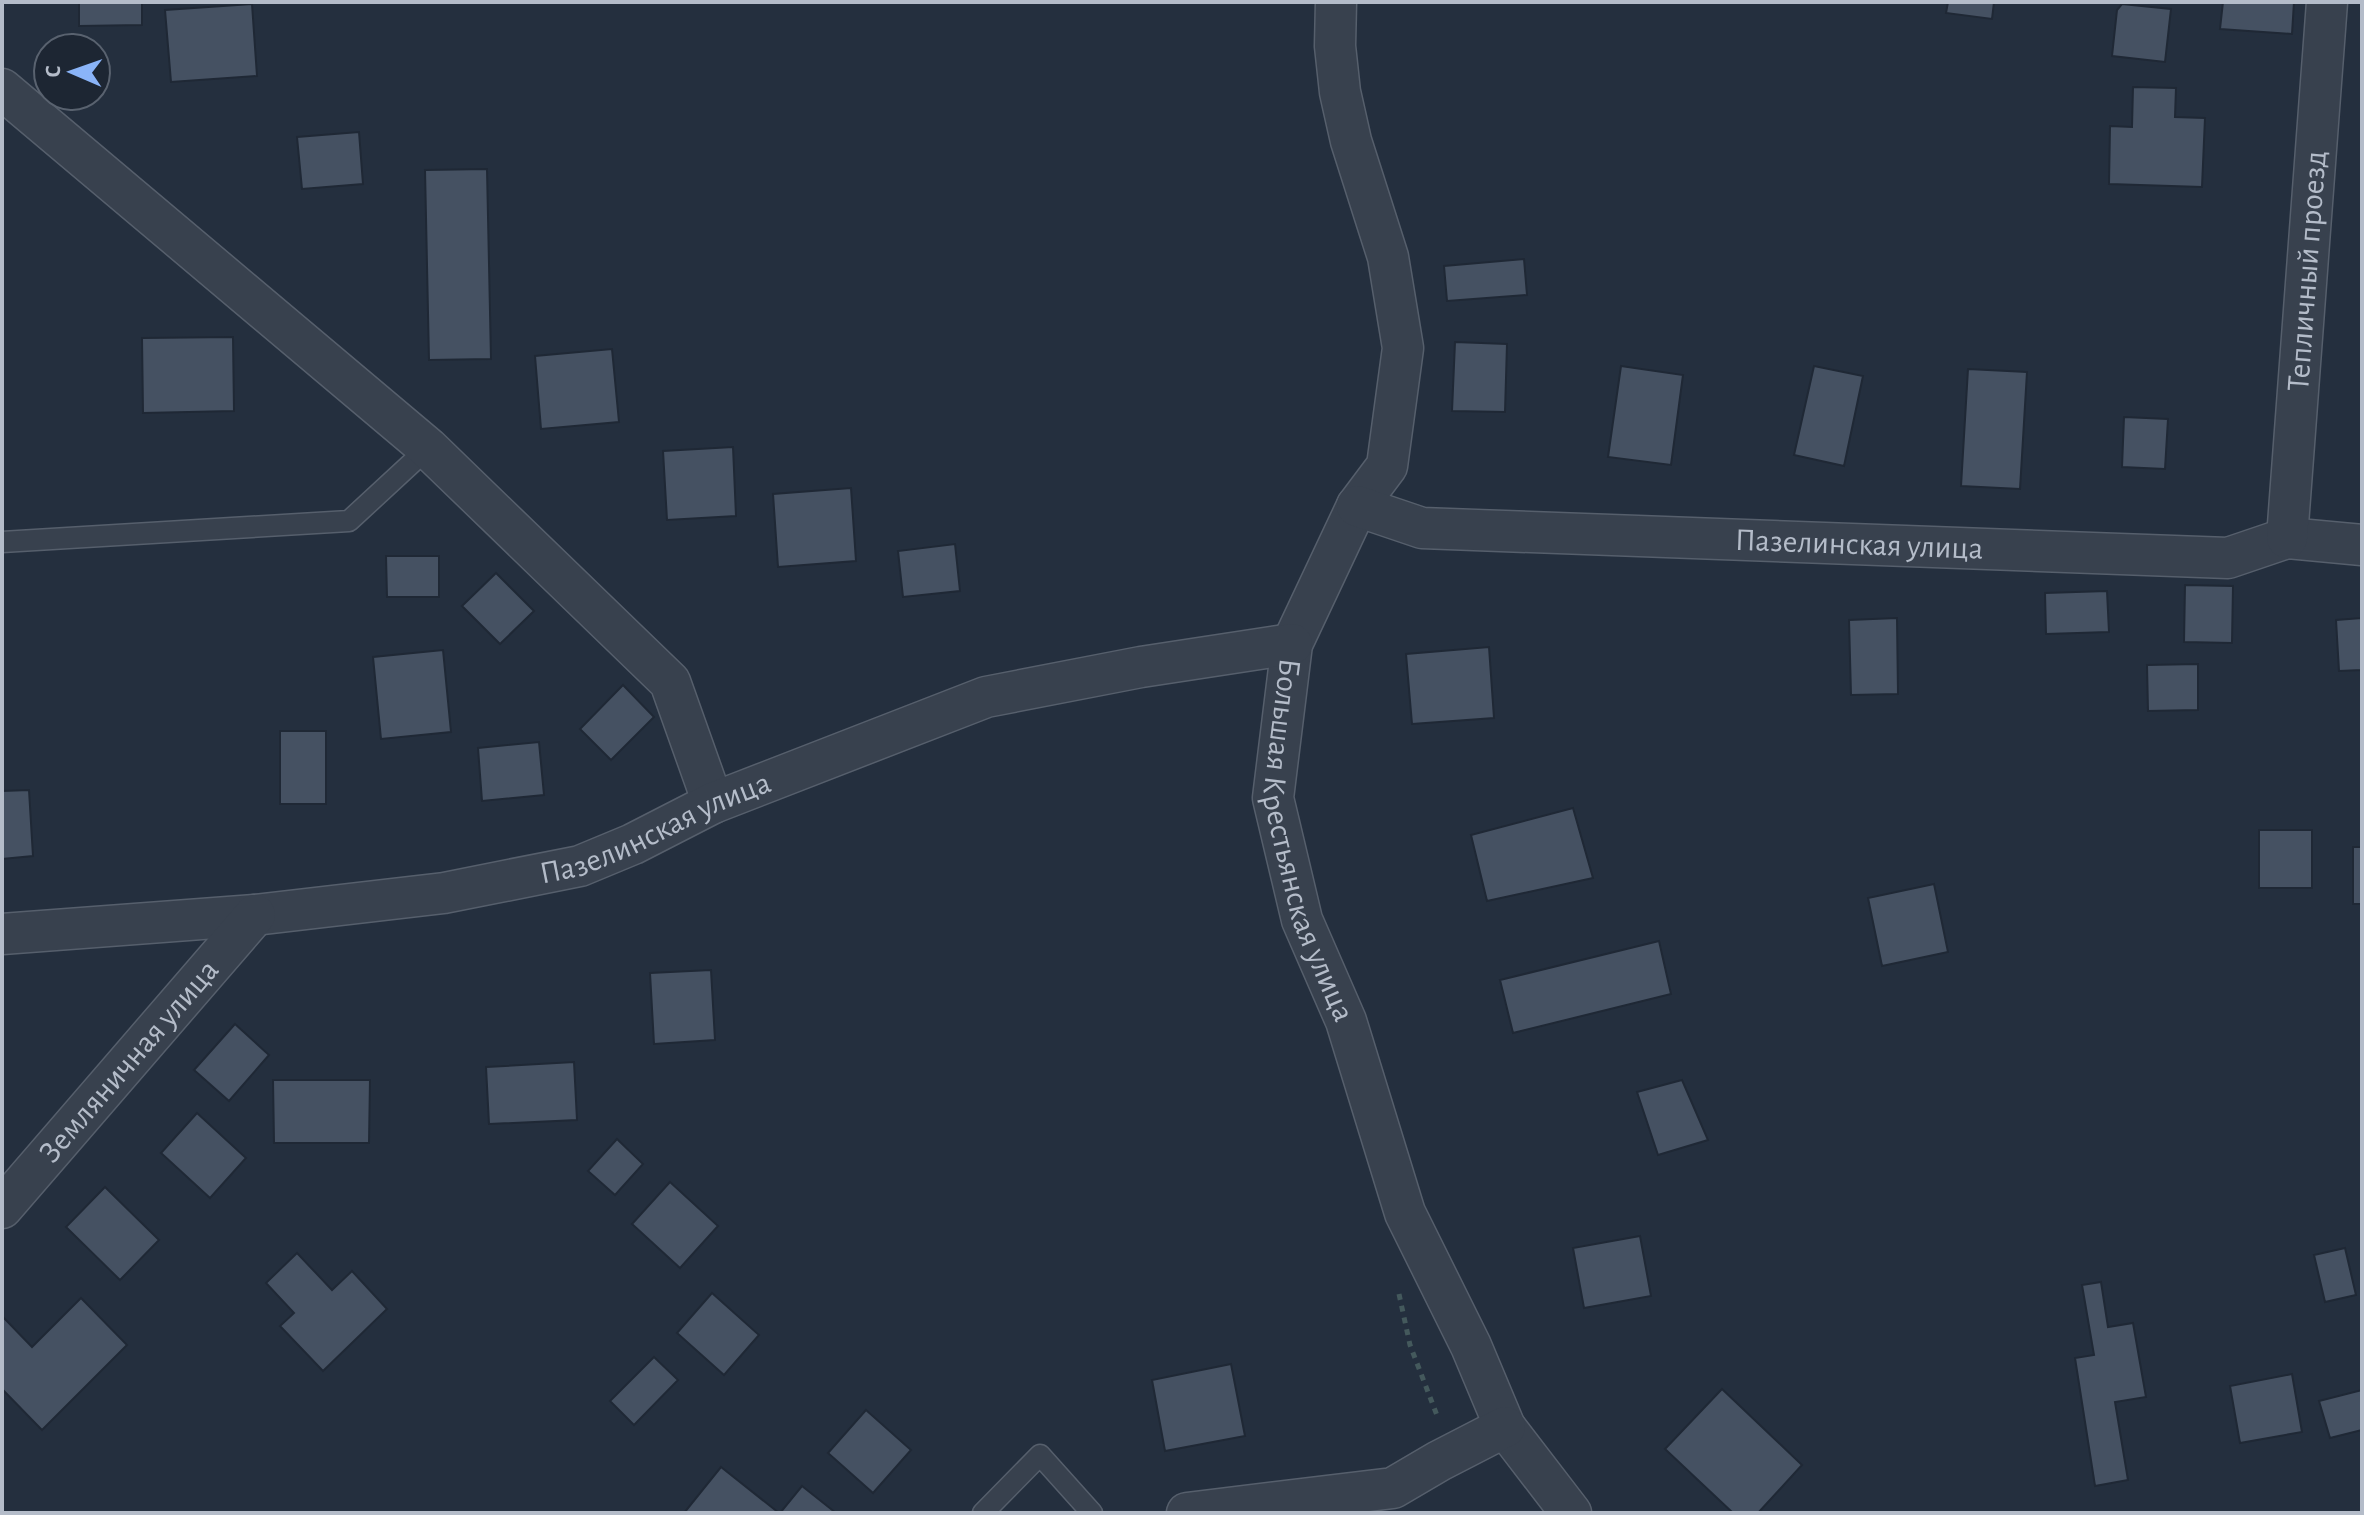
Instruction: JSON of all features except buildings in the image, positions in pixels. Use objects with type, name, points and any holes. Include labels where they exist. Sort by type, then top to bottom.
[{"type":"street","name":"Большая Крестьянская улица","points":[[1336,2],[1335,46],[1340,92],[1351,141],[1388,257],[1403,348],[1387,466],[1357,506],[1292,644],[1273,798],[1302,920],[1346,1021],[1405,1213],[1471,1346],[1505,1427],[1571,1513]]},
{"type":"street","name":"Тепличный проезд","points":[[2287,538],[2327,2]]},
{"type":"street","points":[[2,89],[428,448],[670,682],[713,803]]},
{"type":"street","name":"Пазелинская улица","points":[[1357,506],[1422,528],[2228,558],[2287,538],[2362,545]]},
{"type":"street","name":"Пазелинская улица","points":[[2,934],[255,915],[444,893],[580,866],[633,844],[713,803],[986,697],[1141,667],[1292,644]]},
{"type":"street","name":"Земляничная улица","points":[[2,1208],[255,915]]},
{"type":"street","points":[[1187,1513],[1393,1488],[1505,1427]]},
{"type":"lane","points":[[2,542],[349,521],[428,448]]},
{"type":"lane","points":[[983,1513],[1040,1455],[1092,1513]]},
{"type":"path","points":[[1397,1286],[1410,1345],[1444,1431],[1432,1465]]}]
